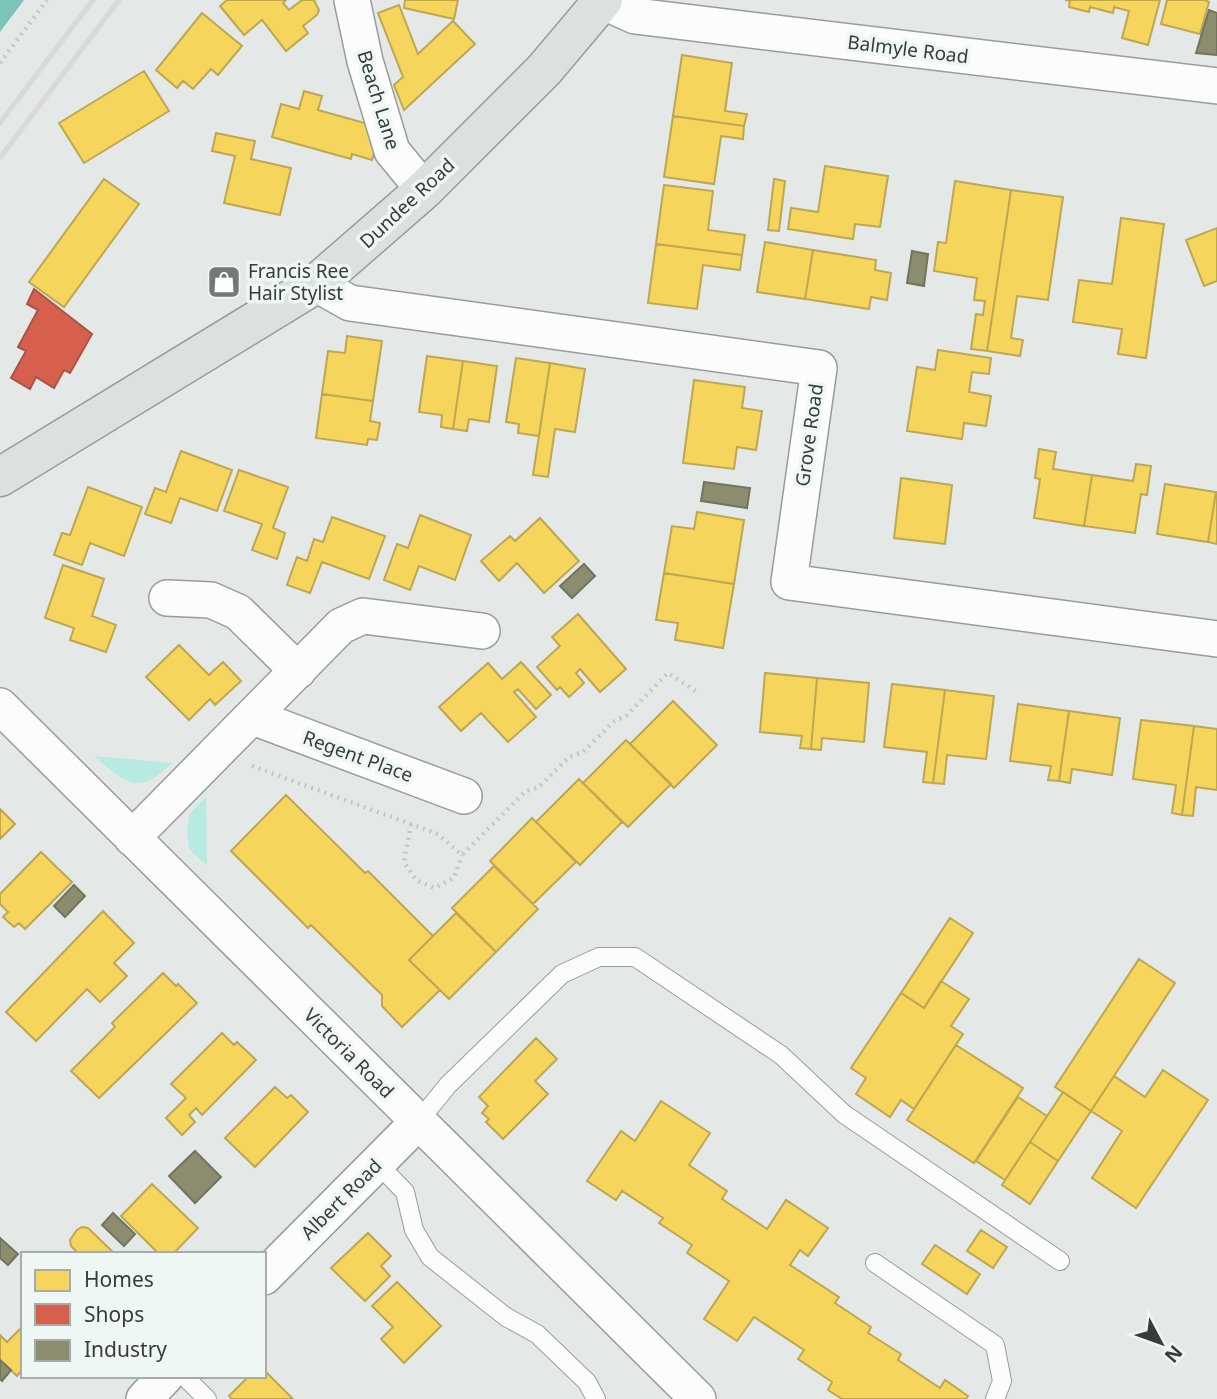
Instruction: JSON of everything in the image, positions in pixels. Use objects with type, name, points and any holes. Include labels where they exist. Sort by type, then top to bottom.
[{"type":"main road","name":"Dundee Road","points":[[0,477],[316,284],[424,190],[544,70],[602,0]]},
{"type":"street","name":"Beach Lane","points":[[352,0],[365,61],[392,151],[424,190]]},
{"type":"street","name":"Balmyle Road","points":[[602,0],[635,16],[1217,86]]},
{"type":"street","name":"Grove Road","points":[[316,284],[350,303],[819,368],[789,582],[1217,639]]},
{"type":"street","points":[[167,598],[211,600],[238,612],[298,671]]},
{"type":"street","points":[[132,838],[341,626],[363,616],[482,631]]},
{"type":"street","name":"Victoria Road","points":[[0,706],[698,1399]]},
{"type":"street","name":"Regent Place","points":[[253,717],[464,796]]},
{"type":"street","name":"Albert Road","points":[[266,1275],[418,1122]]},
{"type":"street","points":[[144,1399],[164,1378]]},
{"type":"lane","points":[[418,1122],[448,1085],[562,974],[599,957],[635,957],[781,1055],[844,1114],[1060,1261]]},
{"type":"lane","points":[[377,1163],[405,1192],[414,1230],[430,1257],[506,1317],[537,1334],[587,1382],[596,1399]]},
{"type":"lane","points":[[875,1263],[995,1345],[1002,1381],[995,1399]]},
{"type":"lane","points":[[186,1378],[207,1399]]},
{"type":"path","points":[[0,63],[47,0]]},
{"type":"path","points":[[411,824],[404,862],[416,880],[434,888],[454,878],[462,855]]},
{"type":"shaded area","points":[[0,0],[24,0],[0,32]]},
{"type":"shaded area","points":[[94,756],[172,763],[160,774],[141,783],[123,779]]},
{"type":"shaded area","points":[[206,797],[207,866],[189,849],[187,831],[190,813]]},
{"type":"building: Homes","points":[[227,0],[286,0],[283,3],[289,10],[302,0],[314,0],[319,10],[317,15],[303,26],[308,33],[286,51],[262,20],[244,35],[220,6]]},
{"type":"building: Homes","points":[[405,0],[458,0],[454,19],[404,8]]},
{"type":"building: Homes","points":[[1065,0],[1160,0],[1148,45],[1122,38],[1129,11],[1114,7],[1113,13],[1090,7],[1089,12],[1069,7],[1070,1]]},
{"type":"building: Homes","points":[[1167,0],[1209,2],[1200,34],[1161,24]]},
{"type":"building: Homes","points":[[399,5],[418,54],[453,21],[475,44],[404,110],[394,85],[403,77],[378,13]]},
{"type":"building: Homes","points":[[202,13],[242,46],[218,75],[211,69],[193,89],[183,81],[177,88],[156,70]]},
{"type":"building: Homes","points":[[682,55],[732,63],[725,111],[747,114],[744,126],[673,116]]},
{"type":"building: Homes","points":[[144,71],[169,111],[84,163],[59,123]]},
{"type":"building: Homes","points":[[304,91],[322,96],[318,110],[372,125],[379,137],[372,160],[352,154],[351,159],[272,137],[281,104],[299,109]]},
{"type":"building: Homes","points":[[673,116],[744,126],[743,139],[721,136],[714,184],[664,177]]},
{"type":"building: Homes","points":[[216,133],[255,141],[251,159],[291,168],[280,215],[224,203],[235,156],[212,151]]},
{"type":"building: Homes","points":[[825,166],[888,176],[880,227],[855,224],[853,239],[788,229],[791,208],[818,212]]},
{"type":"building: Homes","points":[[104,179],[139,204],[64,307],[29,282]]},
{"type":"building: Homes","points":[[774,179],[785,181],[779,231],[768,230]]},
{"type":"building: Homes","points":[[955,181],[1011,190],[987,351],[971,349],[976,314],[983,315],[985,301],[974,300],[977,278],[934,271],[938,242],[946,243]]},
{"type":"building: Homes","points":[[664,185],[713,191],[708,230],[745,235],[742,255],[656,244]]},
{"type":"building: Homes","points":[[1011,190],[1063,197],[1048,300],[1017,296],[1011,338],[1023,340],[1020,356],[987,351]]},
{"type":"building: Homes","points":[[1121,218],[1164,224],[1146,358],[1118,354],[1122,329],[1073,322],[1079,280],[1112,284]]},
{"type":"building: Homes","points":[[1217,228],[1217,281],[1204,286],[1186,240]]},
{"type":"building: Homes","points":[[765,242],[813,250],[805,299],[757,292]]},
{"type":"building: Homes","points":[[656,244],[742,255],[740,270],[703,265],[697,309],[648,303]]},
{"type":"building: Homes","points":[[813,250],[876,260],[875,270],[891,273],[887,300],[871,297],[869,309],[805,299]]},
{"type":"building: Homes","points":[[347,336],[382,341],[373,401],[322,394],[328,351],[345,353]]},
{"type":"building: Homes","points":[[938,350],[991,358],[989,374],[972,372],[969,392],[991,396],[986,426],[964,423],[962,439],[907,431],[917,367],[935,370]]},
{"type":"building: Homes","points":[[427,356],[463,361],[453,429],[441,427],[442,415],[419,412]]},
{"type":"building: Homes","points":[[516,358],[550,363],[539,436],[518,433],[519,424],[506,422]]},
{"type":"building: Homes","points":[[463,361],[497,366],[489,422],[469,419],[467,431],[453,429]]},
{"type":"building: Homes","points":[[550,363],[585,369],[575,432],[555,429],[548,477],[533,475]]},
{"type":"building: Homes","points":[[694,380],[745,387],[742,408],[762,411],[756,450],[737,447],[734,469],[683,463]]},
{"type":"building: Homes","points":[[322,394],[373,401],[370,421],[380,423],[377,440],[368,439],[367,445],[316,438]]},
{"type":"building: Homes","points":[[1039,449],[1056,452],[1053,469],[1092,475],[1084,526],[1034,518],[1040,479],[1035,478]]},
{"type":"building: Homes","points":[[181,451],[232,470],[217,511],[180,498],[171,523],[145,514],[155,488],[166,492]]},
{"type":"building: Homes","points":[[1136,464],[1151,466],[1147,495],[1141,494],[1135,533],[1084,526],[1092,475],[1133,481]]},
{"type":"building: Homes","points":[[239,470],[288,487],[273,528],[285,533],[277,559],[252,550],[262,524],[224,511]]},
{"type":"building: Homes","points":[[901,478],[952,485],[945,544],[894,538]]},
{"type":"building: Homes","points":[[1165,484],[1216,492],[1208,542],[1157,534]]},
{"type":"building: Homes","points":[[88,487],[142,507],[124,556],[90,543],[82,565],[54,555],[62,533],[70,535]]},
{"type":"building: Homes","points":[[1217,492],[1217,544],[1208,542]]},
{"type":"building: Homes","points":[[697,512],[744,520],[734,584],[664,573],[672,526],[694,529]]},
{"type":"building: Homes","points":[[420,515],[471,535],[455,580],[419,566],[410,590],[384,580],[397,544],[408,548]]},
{"type":"building: Homes","points":[[332,517],[385,536],[369,579],[322,562],[310,593],[287,585],[297,557],[307,561],[314,539],[323,542]]},
{"type":"building: Homes","points":[[540,518],[579,561],[544,593],[517,563],[499,581],[481,561],[510,536],[515,541]]},
{"type":"building: Homes","points":[[63,565],[104,579],[92,616],[116,625],[106,652],[70,640],[74,628],[45,618]]},
{"type":"building: Homes","points":[[664,573],[734,584],[723,648],[675,640],[678,623],[656,620]]},
{"type":"building: Homes","points":[[578,614],[626,669],[600,692],[580,669],[576,673],[584,683],[569,697],[560,687],[557,690],[537,667],[560,646],[552,637]]},
{"type":"building: Homes","points":[[179,645],[209,675],[223,662],[241,681],[215,705],[210,699],[189,720],[146,677]]},
{"type":"building: Homes","points":[[521,662],[551,695],[536,709],[518,689],[514,692],[536,717],[508,742],[481,713],[461,731],[439,707],[488,663],[502,679]]},
{"type":"building: Homes","points":[[765,673],[817,678],[811,749],[800,748],[802,736],[760,732]]},
{"type":"building: Homes","points":[[817,678],[869,683],[864,742],[822,738],[821,750],[811,749]]},
{"type":"building: Homes","points":[[892,684],[945,690],[933,783],[923,782],[927,752],[884,747]]},
{"type":"building: Homes","points":[[945,690],[994,696],[986,759],[947,755],[944,784],[933,783]]},
{"type":"building: Homes","points":[[673,701],[717,745],[674,788],[630,744]]},
{"type":"building: Homes","points":[[1018,704],[1069,711],[1059,781],[1048,780],[1051,766],[1010,761]]},
{"type":"building: Homes","points":[[1069,711],[1120,718],[1112,775],[1072,769],[1070,783],[1059,781]]},
{"type":"building: Homes","points":[[1141,720],[1194,726],[1182,815],[1172,813],[1176,785],[1133,779]]},
{"type":"building: Homes","points":[[1194,726],[1217,729],[1217,790],[1196,787],[1193,816],[1182,815]]},
{"type":"building: Homes","points":[[626,740],[671,784],[628,827],[583,783]]},
{"type":"building: Homes","points":[[579,779],[622,822],[580,865],[536,822]]},
{"type":"building: Homes","points":[[286,795],[433,936],[409,960],[440,990],[402,1027],[382,1006],[382,995],[311,925],[308,928],[231,851]]},
{"type":"building: Homes","points":[[0,809],[15,824],[0,839]]},
{"type":"building: Homes","points":[[532,818],[576,862],[533,904],[490,861]]},
{"type":"building: Homes","points":[[41,852],[72,882],[25,929],[19,923],[14,927],[3,917],[8,912],[0,904],[0,894]]},
{"type":"building: Homes","points":[[494,866],[538,909],[496,952],[452,908]]},
{"type":"building: Homes","points":[[103,911],[134,943],[114,963],[127,976],[100,1002],[87,989],[36,1041],[6,1012]]},
{"type":"building: Homes","points":[[456,913],[496,952],[449,999],[409,960]]},
{"type":"building: Homes","points":[[950,918],[973,933],[924,1008],[901,993]]},
{"type":"building: Homes","points":[[1139,959],[1175,983],[1091,1111],[1055,1087]]},
{"type":"building: Homes","points":[[163,973],[197,1003],[99,1098],[71,1071],[115,1027],[112,1023]]},
{"type":"building: Homes","points":[[941,981],[969,999],[951,1026],[963,1034],[914,1109],[901,1100],[890,1117],[856,1094],[866,1078],[851,1068],[901,993],[924,1008]]},
{"type":"building: Homes","points":[[222,1033],[234,1045],[237,1042],[256,1060],[202,1115],[196,1108],[189,1115],[195,1122],[182,1135],[166,1118],[186,1098],[171,1084]]},
{"type":"building: Homes","points":[[536,1038],[557,1059],[535,1081],[548,1094],[503,1139],[486,1122],[489,1119],[482,1113],[488,1106],[479,1097]]},
{"type":"building: Homes","points":[[956,1045],[1023,1088],[974,1163],[907,1120]]},
{"type":"building: Homes","points":[[1163,1070],[1208,1100],[1136,1208],[1092,1178],[1122,1131],[1091,1111],[1114,1076],[1145,1097]]},
{"type":"building: Homes","points":[[275,1087],[287,1098],[291,1095],[308,1112],[255,1167],[225,1138]]},
{"type":"building: Homes","points":[[1063,1092],[1091,1111],[1058,1161],[1030,1142]]},
{"type":"building: Homes","points":[[1018,1097],[1047,1116],[1005,1180],[976,1161]]},
{"type":"building: Homes","points":[[661,1101],[710,1133],[689,1165],[727,1191],[722,1199],[767,1229],[786,1200],[828,1228],[808,1256],[800,1250],[790,1265],[839,1297],[835,1303],[871,1327],[868,1333],[901,1354],[898,1360],[940,1388],[945,1380],[968,1396],[966,1399],[842,1399],[828,1390],[832,1382],[798,1359],[804,1350],[754,1317],[737,1341],[704,1319],[729,1281],[687,1253],[692,1245],[659,1223],[663,1218],[622,1191],[616,1200],[587,1181],[621,1131],[635,1141]]},
{"type":"building: Homes","points":[[1030,1142],[1058,1161],[1030,1204],[1002,1185]]},
{"type":"building: Homes","points":[[152,1184],[198,1228],[175,1252],[157,1252],[121,1216]]},
{"type":"building: Homes","points":[[88,1228],[113,1252],[77,1252],[71,1246],[70,1240],[77,1230]]},
{"type":"building: Homes","points":[[981,1230],[1007,1247],[993,1268],[967,1251]]},
{"type":"building: Homes","points":[[368,1233],[391,1256],[381,1266],[390,1276],[365,1301],[331,1268]]},
{"type":"building: Homes","points":[[935,1245],[980,1274],[967,1294],[922,1264]]},
{"type":"building: Homes","points":[[397,1282],[441,1326],[404,1363],[381,1339],[393,1327],[372,1306]]},
{"type":"building: Homes","points":[[21,1328],[21,1371],[17,1376],[0,1360],[0,1335],[7,1342]]},
{"type":"building: Homes","points":[[266,1372],[293,1399],[232,1399],[229,1396],[247,1378],[266,1378]]},
{"type":"building: Shops","points":[[34,289],[92,334],[70,373],[64,370],[54,388],[36,377],[30,389],[11,378],[26,351],[18,347],[38,310],[27,304]]},
{"type":"building: Industry","points":[[1209,10],[1217,13],[1217,55],[1196,53]]},
{"type":"building: Industry","points":[[912,251],[928,254],[924,286],[907,283]]},
{"type":"building: Industry","points":[[704,482],[750,488],[747,508],[701,501]]},
{"type":"building: Industry","points":[[584,564],[595,576],[572,598],[560,586]]},
{"type":"building: Industry","points":[[74,885],[85,896],[65,917],[54,906]]},
{"type":"building: Industry","points":[[195,1151],[221,1177],[195,1203],[169,1176]]},
{"type":"building: Industry","points":[[113,1213],[135,1234],[124,1246],[102,1225]]},
{"type":"building: Industry","points":[[0,1238],[18,1254],[8,1265],[0,1258]]},
{"type":"building: Industry","points":[[0,1360],[11,1370],[2,1381],[0,1379]]},
{"type":"railway","points":[[0,123],[93,0]]},
{"type":"railway","points":[[0,158],[119,0]]},
{"type":"place","name":"Francis Ree Hair Stylist","points":[[224,282]]}]
